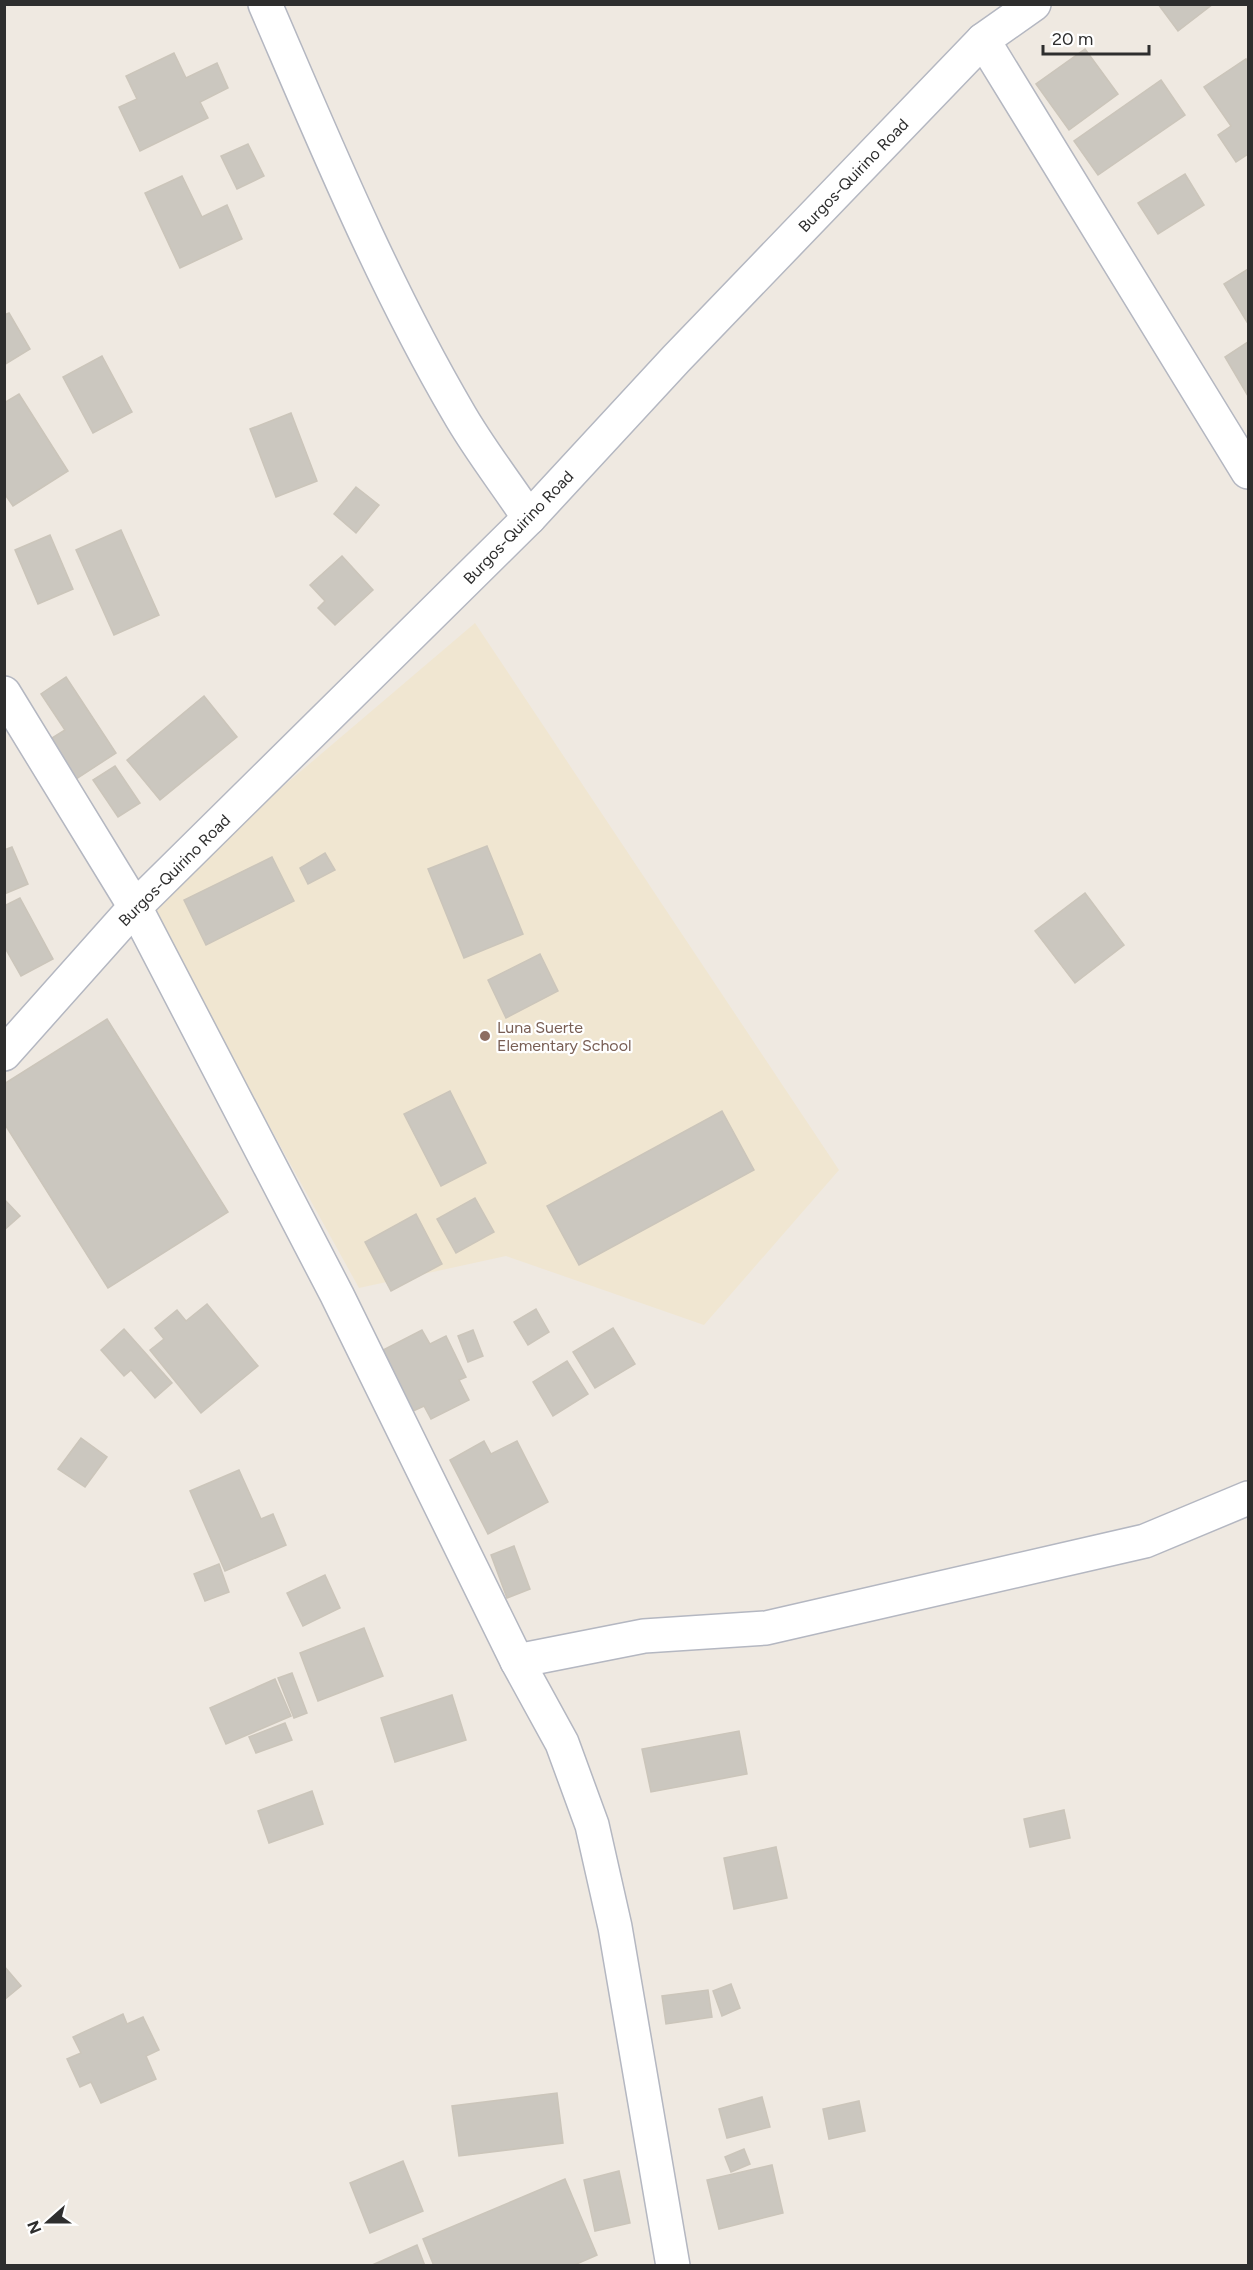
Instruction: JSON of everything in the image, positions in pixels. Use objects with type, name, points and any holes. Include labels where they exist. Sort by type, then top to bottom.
[{"type":"street","points":[[265,4],[352,206],[413,331],[459,414],[529,518]]},
{"type":"street","name":"Burgos-Quirino Road","points":[[4,1054],[135,907],[529,518],[676,359],[983,40],[1034,4]]},
{"type":"street","points":[[983,40],[1248,472]]},
{"type":"street","points":[[4,693],[135,907],[337,1295],[517,1660],[562,1743],[592,1825],[615,1927],[673,2265]]},
{"type":"street","points":[[517,1660],[645,1636],[766,1628],[1145,1541],[1248,1498]]},
{"type":"shaded area","name":"Luna Suerte Elementary School","points":[[475,623],[839,1170],[704,1325],[506,1256],[359,1288],[146,903]]},
{"type":"building","points":[[1158,4],[1213,4],[1178,31]]},
{"type":"building","points":[[1085,49],[1118,94],[1069,130],[1036,84]]},
{"type":"building","points":[[174,53],[186,78],[217,63],[228,88],[200,102],[208,118],[140,151],[119,107],[137,99],[126,76]]},
{"type":"building","points":[[1246,59],[1248,64],[1248,154],[1236,162],[1218,135],[1231,126],[1204,87]]},
{"type":"building","points":[[1161,80],[1185,115],[1098,175],[1074,141]]},
{"type":"building","points":[[248,144],[264,176],[237,189],[221,156]]},
{"type":"building","points":[[1185,174],[1204,205],[1158,234],[1138,203]]},
{"type":"building","points":[[182,176],[202,217],[227,205],[242,239],[180,268],[145,193]]},
{"type":"building","points":[[1248,269],[1248,321],[1247,322],[1224,284]]},
{"type":"building","points":[[9,313],[30,349],[4,365],[4,315]]},
{"type":"building","points":[[1248,342],[1248,396],[1225,357]]},
{"type":"building","points":[[102,356],[132,412],[93,433],[63,377]]},
{"type":"building","points":[[19,394],[68,471],[13,506],[4,493],[4,403]]},
{"type":"building","points":[[291,413],[317,481],[276,497],[250,429]]},
{"type":"building","points":[[356,487],[379,505],[356,533],[334,514]]},
{"type":"building","points":[[121,530],[159,615],[114,635],[76,550]]},
{"type":"building","points":[[50,535],[73,589],[38,604],[15,550]]},
{"type":"building","points":[[342,556],[373,590],[335,625],[318,608],[325,601],[310,585]]},
{"type":"building","points":[[66,677],[116,753],[70,783],[44,743],[65,730],[41,694]]},
{"type":"building","points":[[204,696],[237,737],[160,800],[127,760]]},
{"type":"building","points":[[115,766],[140,803],[118,817],[93,780]]},
{"type":"building","points":[[487,846],[523,934],[464,958],[428,869]]},
{"type":"building","points":[[12,847],[28,884],[4,894],[4,850]]},
{"type":"building","points":[[325,853],[335,870],[308,884],[300,868]]},
{"type":"building","points":[[272,857],[294,901],[206,945],[184,900]]},
{"type":"building","points":[[1085,893],[1124,945],[1075,983],[1035,931]]},
{"type":"building","points":[[20,898],[53,959],[21,976],[4,946],[4,906]]},
{"type":"building","points":[[540,954],[558,991],[506,1018],[488,980]]},
{"type":"building","points":[[107,1019],[228,1212],[108,1288],[4,1123],[4,1084]]},
{"type":"building","points":[[450,1091],[486,1163],[441,1186],[404,1114]]},
{"type":"building","points":[[722,1111],[754,1170],[579,1265],[547,1206]]},
{"type":"building","points":[[475,1198],[494,1232],[456,1253],[437,1219]]},
{"type":"building","points":[[4,1199],[20,1216],[4,1230]]},
{"type":"building","points":[[416,1214],[442,1264],[391,1291],[365,1242]]},
{"type":"building","points":[[207,1304],[258,1366],[201,1413],[150,1350],[164,1339],[155,1328],[177,1310],[186,1321]]},
{"type":"building","points":[[536,1309],[549,1332],[528,1345],[514,1322]]},
{"type":"building","points":[[613,1328],[635,1364],[595,1388],[573,1352]]},
{"type":"building","points":[[124,1329],[172,1383],[155,1398],[131,1370],[124,1376],[101,1350]]},
{"type":"building","points":[[422,1330],[430,1344],[446,1336],[466,1377],[459,1380],[469,1400],[431,1419],[424,1406],[411,1412],[381,1351]]},
{"type":"building","points":[[473,1330],[483,1356],[468,1362],[458,1336]]},
{"type":"building","points":[[567,1361],[588,1394],[553,1416],[533,1382]]},
{"type":"building","points":[[81,1438],[107,1457],[85,1487],[58,1469]]},
{"type":"building","points":[[484,1441],[491,1454],[517,1441],[548,1502],[488,1534],[450,1460]]},
{"type":"building","points":[[239,1470],[261,1519],[273,1514],[286,1545],[225,1571],[190,1491]]},
{"type":"building","points":[[514,1546],[530,1589],[507,1598],[491,1555]]},
{"type":"building","points":[[219,1564],[229,1592],[205,1601],[194,1574]]},
{"type":"building","points":[[325,1575],[340,1608],[303,1626],[287,1593]]},
{"type":"building","points":[[364,1628],[383,1676],[318,1701],[300,1653]]},
{"type":"building","points":[[292,1673],[307,1713],[294,1718],[278,1678]]},
{"type":"building","points":[[275,1679],[291,1716],[226,1744],[210,1708]]},
{"type":"building","points":[[452,1695],[466,1740],[395,1762],[381,1718]]},
{"type":"building","points":[[285,1723],[292,1740],[256,1753],[249,1737]]},
{"type":"building","points":[[739,1731],[747,1774],[651,1792],[642,1749]]},
{"type":"building","points":[[312,1791],[323,1824],[269,1843],[258,1811]]},
{"type":"building","points":[[1064,1810],[1070,1838],[1030,1847],[1024,1819]]},
{"type":"building","points":[[776,1847],[787,1898],[734,1909],[724,1858]]},
{"type":"building","points":[[4,1966],[21,1986],[4,2000]]},
{"type":"building","points":[[731,1984],[740,2008],[722,2016],[713,1991]]},
{"type":"building","points":[[708,1990],[712,2017],[666,2024],[662,1996]]},
{"type":"building","points":[[123,2014],[127,2024],[143,2017],[159,2050],[146,2056],[156,2079],[101,2103],[91,2082],[80,2087],[67,2059],[81,2053],[73,2037]]},
{"type":"building","points":[[557,2093],[563,2143],[459,2156],[452,2106]]},
{"type":"building","points":[[762,2097],[770,2127],[727,2138],[719,2109]]},
{"type":"building","points":[[859,2101],[865,2131],[829,2139],[823,2109]]},
{"type":"building","points":[[744,2149],[750,2164],[731,2172],[725,2157]]},
{"type":"building","points":[[403,2161],[423,2211],[370,2233],[350,2183]]},
{"type":"building","points":[[772,2165],[783,2213],[719,2229],[707,2180]]},
{"type":"building","points":[[619,2171],[630,2223],[595,2231],[584,2180]]},
{"type":"building","points":[[565,2179],[597,2255],[572,2266],[434,2266],[423,2239]]},
{"type":"building","points":[[417,2245],[425,2266],[370,2266]]},
{"type":"place","name":"Luna Suerte Elementary School","points":[[485,1036]]}]
